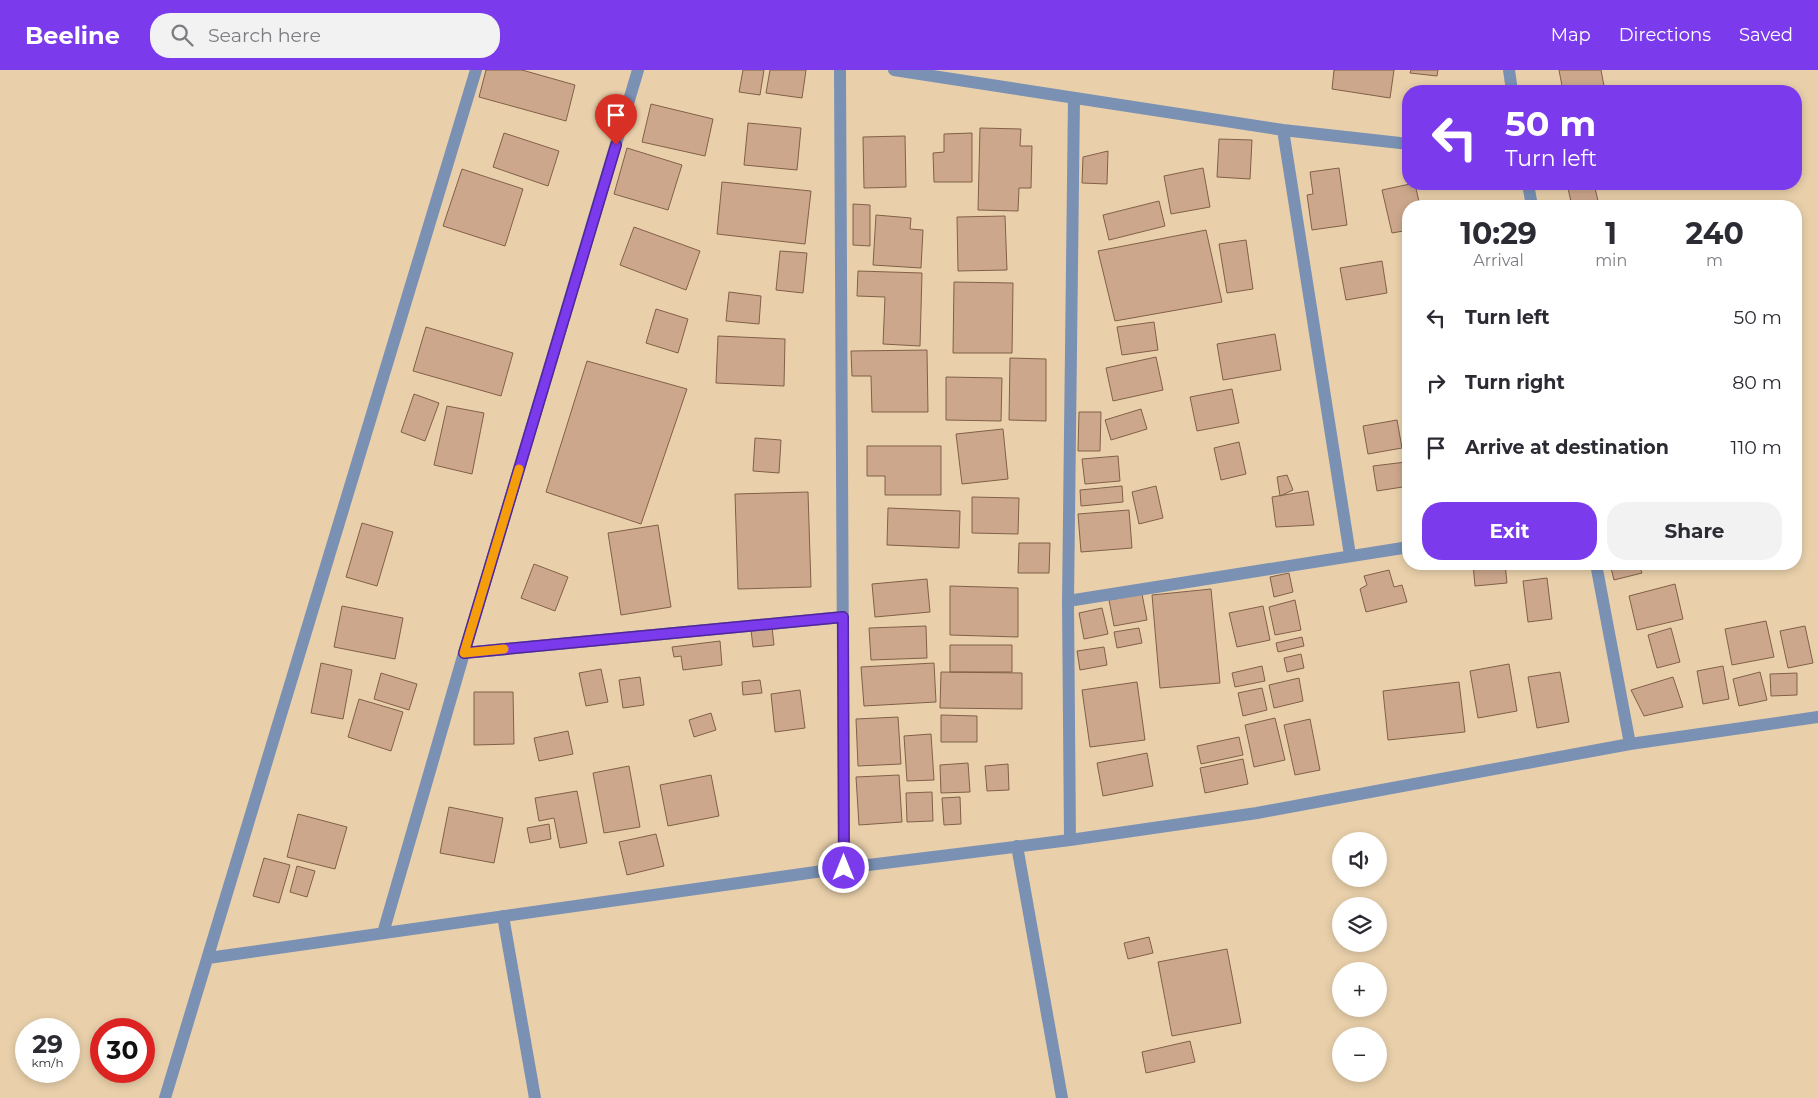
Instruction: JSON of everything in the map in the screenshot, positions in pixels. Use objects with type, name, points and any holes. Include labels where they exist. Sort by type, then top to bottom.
[{"type":"street","points":[[165,1098],[476,70]]},
{"type":"street","points":[[383,933],[464,653],[638,70]]},
{"type":"street","points":[[840,70],[844,868]]},
{"type":"street","points":[[894,70],[1283,130],[1402,143]]},
{"type":"street","points":[[1509,70],[1511,85]]},
{"type":"street","points":[[1070,840],[1068,601],[1074,98]]},
{"type":"street","points":[[1283,130],[1350,555]]},
{"type":"street","points":[[1068,601],[1402,547]]},
{"type":"street","points":[[1597,570],[1630,744]]},
{"type":"street","points":[[464,653],[843,617]]},
{"type":"street","points":[[208,958],[844,868],[1070,840],[1258,813],[1630,744],[1818,717]]},
{"type":"street","points":[[1017,846],[1062,1098]]},
{"type":"street","points":[[503,916],[535,1098]]},
{"type":"building","points":[[486,70],[522,70],[575,85],[566,121],[479,97]]},
{"type":"building","points":[[743,70],[764,70],[760,95],[739,92]]},
{"type":"building","points":[[770,70],[806,70],[802,98],[766,93]]},
{"type":"building","points":[[1334,70],[1394,70],[1390,98],[1332,89]]},
{"type":"building","points":[[1411,70],[1438,70],[1437,76],[1410,73]]},
{"type":"building","points":[[1559,70],[1601,70],[1604,85],[1562,85]]},
{"type":"building","points":[[651,104],[713,119],[705,156],[642,142]]},
{"type":"building","points":[[748,123],[801,128],[797,170],[744,165]]},
{"type":"building","points":[[980,128],[1021,129],[1020,146],[1032,146],[1031,188],[1019,188],[1018,211],[978,210]]},
{"type":"building","points":[[504,133],[559,151],[548,186],[493,167]]},
{"type":"building","points":[[972,133],[972,182],[934,182],[933,153],[944,152],[944,134]]},
{"type":"building","points":[[905,136],[906,187],[864,188],[863,137]]},
{"type":"building","points":[[1219,139],[1252,140],[1250,179],[1217,177]]},
{"type":"building","points":[[627,148],[682,165],[668,210],[614,194]]},
{"type":"building","points":[[1108,151],[1107,184],[1082,183],[1083,157]]},
{"type":"building","points":[[1203,168],[1210,207],[1171,214],[1164,176]]},
{"type":"building","points":[[1339,168],[1347,225],[1312,230],[1307,195],[1313,194],[1310,172]]},
{"type":"building","points":[[462,169],[523,189],[505,246],[443,226]]},
{"type":"building","points":[[722,182],[811,191],[805,244],[717,234]]},
{"type":"building","points":[[1402,186],[1402,190],[1416,190],[1419,200],[1402,200],[1402,231],[1392,233],[1382,190]]},
{"type":"building","points":[[1568,190],[1595,190],[1598,200],[1571,200]]},
{"type":"building","points":[[1159,201],[1165,226],[1109,240],[1103,215]]},
{"type":"building","points":[[853,204],[870,205],[870,246],[853,245]]},
{"type":"building","points":[[876,215],[911,218],[910,229],[923,230],[921,268],[873,265]]},
{"type":"building","points":[[1005,216],[1007,270],[958,271],[957,217]]},
{"type":"building","points":[[634,227],[700,251],[686,290],[620,265]]},
{"type":"building","points":[[1206,230],[1222,302],[1115,321],[1098,251]]},
{"type":"building","points":[[1246,240],[1253,289],[1227,293],[1219,244]]},
{"type":"building","points":[[780,251],[807,253],[803,293],[776,290]]},
{"type":"building","points":[[1382,261],[1387,293],[1346,300],[1340,268]]},
{"type":"building","points":[[858,271],[922,273],[920,346],[883,344],[885,297],[857,296]]},
{"type":"building","points":[[954,282],[1013,283],[1012,353],[953,353]]},
{"type":"building","points":[[729,292],[761,296],[759,324],[726,321]]},
{"type":"building","points":[[656,309],[688,319],[678,353],[646,343]]},
{"type":"building","points":[[1154,322],[1158,350],[1122,355],[1117,327]]},
{"type":"building","points":[[426,327],[513,353],[501,396],[413,371]]},
{"type":"building","points":[[1275,334],[1281,370],[1223,380],[1217,344]]},
{"type":"building","points":[[718,336],[785,339],[784,386],[716,383]]},
{"type":"building","points":[[927,350],[928,412],[872,412],[871,376],[852,376],[851,351]]},
{"type":"building","points":[[1156,357],[1163,390],[1113,401],[1106,368]]},
{"type":"building","points":[[1010,358],[1046,359],[1046,421],[1009,420]]},
{"type":"building","points":[[587,361],[687,389],[641,524],[546,492]]},
{"type":"building","points":[[946,377],[1002,378],[1001,421],[946,420]]},
{"type":"building","points":[[1232,389],[1239,423],[1197,431],[1190,397]]},
{"type":"building","points":[[414,394],[439,403],[425,441],[401,432]]},
{"type":"building","points":[[447,406],[484,413],[472,474],[434,465]]},
{"type":"building","points":[[1141,409],[1147,429],[1111,440],[1105,420]]},
{"type":"building","points":[[1079,412],[1101,412],[1100,451],[1078,451]]},
{"type":"building","points":[[1397,420],[1402,448],[1368,454],[1363,426]]},
{"type":"building","points":[[1003,429],[1008,479],[962,484],[956,434]]},
{"type":"building","points":[[755,438],[781,440],[779,473],[753,471]]},
{"type":"building","points":[[1239,442],[1246,474],[1221,480],[1214,448]]},
{"type":"building","points":[[867,446],[941,446],[941,495],[885,495],[885,476],[867,476]]},
{"type":"building","points":[[1118,456],[1120,481],[1085,484],[1082,459]]},
{"type":"building","points":[[1402,462],[1402,487],[1377,491],[1373,466]]},
{"type":"building","points":[[1287,475],[1293,490],[1280,496],[1277,477]]},
{"type":"building","points":[[1122,486],[1123,502],[1081,506],[1080,490]]},
{"type":"building","points":[[1156,486],[1163,518],[1139,524],[1132,492]]},
{"type":"building","points":[[1308,491],[1314,525],[1276,527],[1272,497]]},
{"type":"building","points":[[808,492],[811,587],[738,589],[735,494]]},
{"type":"building","points":[[972,497],[1019,498],[1018,534],[972,533]]},
{"type":"building","points":[[888,508],[960,511],[959,548],[887,545]]},
{"type":"building","points":[[1129,510],[1132,548],[1081,552],[1078,514]]},
{"type":"building","points":[[362,523],[393,532],[377,586],[346,577]]},
{"type":"building","points":[[658,525],[671,607],[621,615],[608,533]]},
{"type":"building","points":[[1019,543],[1050,543],[1049,573],[1018,573]]},
{"type":"building","points":[[534,564],[568,577],[555,611],[521,598]]},
{"type":"building","points":[[1389,570],[1394,587],[1402,585],[1407,602],[1366,612],[1360,589],[1367,585],[1364,576]]},
{"type":"building","points":[[1474,570],[1506,570],[1507,583],[1475,586]]},
{"type":"building","points":[[1612,570],[1641,570],[1642,573],[1614,580]]},
{"type":"building","points":[[1289,573],[1293,592],[1274,597],[1270,577]]},
{"type":"building","points":[[1547,578],[1552,619],[1528,622],[1523,581]]},
{"type":"building","points":[[927,579],[930,612],[875,617],[872,584]]},
{"type":"building","points":[[1675,584],[1683,619],[1637,630],[1629,596]]},
{"type":"building","points":[[950,586],[1018,588],[1018,637],[950,635]]},
{"type":"building","points":[[1211,589],[1220,683],[1160,688],[1152,595]]},
{"type":"building","points":[[1142,594],[1147,620],[1114,626],[1109,600]]},
{"type":"building","points":[[1295,600],[1301,630],[1275,635],[1269,607]]},
{"type":"building","points":[[342,606],[403,618],[395,659],[334,647]]},
{"type":"building","points":[[1263,606],[1270,640],[1237,647],[1229,613]]},
{"type":"building","points":[[1102,608],[1108,634],[1084,639],[1079,613]]},
{"type":"building","points":[[1766,621],[1774,657],[1732,665],[1725,629]]},
{"type":"building","points":[[926,626],[927,658],[871,660],[869,628]]},
{"type":"building","points":[[1805,626],[1813,663],[1788,668],[1780,631]]},
{"type":"building","points":[[772,627],[774,645],[753,647],[751,630]]},
{"type":"building","points":[[1139,628],[1142,643],[1117,648],[1114,632]]},
{"type":"building","points":[[1671,628],[1680,662],[1657,668],[1648,635]]},
{"type":"building","points":[[1302,637],[1304,646],[1278,652],[1276,643]]},
{"type":"building","points":[[720,641],[722,665],[683,670],[681,656],[674,657],[672,647]]},
{"type":"building","points":[[950,645],[1012,645],[1012,672],[950,672]]},
{"type":"building","points":[[1104,647],[1107,665],[1080,670],[1077,651]]},
{"type":"building","points":[[1301,654],[1304,668],[1287,672],[1284,658]]},
{"type":"building","points":[[321,663],[352,670],[343,719],[311,713]]},
{"type":"building","points":[[934,663],[936,702],[864,706],[861,667]]},
{"type":"building","points":[[1509,664],[1517,711],[1478,718],[1470,671]]},
{"type":"building","points":[[1262,666],[1265,681],[1235,687],[1232,673]]},
{"type":"building","points":[[1723,666],[1729,699],[1703,704],[1697,671]]},
{"type":"building","points":[[601,669],[608,702],[586,706],[579,673]]},
{"type":"building","points":[[941,672],[1022,673],[1022,709],[940,708]]},
{"type":"building","points":[[1560,672],[1569,722],[1537,728],[1528,677]]},
{"type":"building","points":[[1760,672],[1767,700],[1739,706],[1733,679]]},
{"type":"building","points":[[381,673],[417,684],[409,710],[374,699]]},
{"type":"building","points":[[1797,673],[1797,695],[1771,696],[1770,674]]},
{"type":"building","points":[[640,677],[644,705],[623,708],[619,680]]},
{"type":"building","points":[[1673,677],[1683,707],[1644,716],[1631,690]]},
{"type":"building","points":[[1299,678],[1303,701],[1274,708],[1269,685]]},
{"type":"building","points":[[760,680],[762,693],[743,695],[742,682]]},
{"type":"building","points":[[1137,682],[1145,740],[1090,747],[1082,690]]},
{"type":"building","points":[[1459,682],[1465,732],[1388,740],[1383,691]]},
{"type":"building","points":[[1262,688],[1267,710],[1243,716],[1238,693]]},
{"type":"building","points":[[800,690],[805,728],[775,732],[771,694]]},
{"type":"building","points":[[474,692],[513,692],[514,744],[474,745]]},
{"type":"building","points":[[359,699],[403,712],[391,751],[348,737]]},
{"type":"building","points":[[711,713],[716,730],[694,737],[689,720]]},
{"type":"building","points":[[941,715],[977,716],[977,742],[941,742]]},
{"type":"building","points":[[898,717],[901,764],[858,766],[856,719]]},
{"type":"building","points":[[1275,718],[1285,760],[1254,767],[1245,725]]},
{"type":"building","points":[[1310,719],[1320,770],[1295,775],[1284,725]]},
{"type":"building","points":[[568,731],[573,754],[539,761],[534,738]]},
{"type":"building","points":[[931,734],[934,780],[907,781],[904,736]]},
{"type":"building","points":[[1239,737],[1243,755],[1201,764],[1197,746]]},
{"type":"building","points":[[1147,753],[1153,786],[1103,796],[1097,763]]},
{"type":"building","points":[[1243,759],[1248,784],[1205,793],[1200,768]]},
{"type":"building","points":[[968,763],[970,792],[941,793],[940,765]]},
{"type":"building","points":[[1008,764],[1009,790],[987,791],[985,766]]},
{"type":"building","points":[[629,766],[640,827],[604,833],[593,773]]},
{"type":"building","points":[[711,775],[719,816],[668,826],[660,785]]},
{"type":"building","points":[[899,775],[902,822],[859,825],[856,777]]},
{"type":"building","points":[[577,791],[587,843],[560,848],[554,818],[539,821],[535,798]]},
{"type":"building","points":[[932,792],[933,821],[907,822],[906,793]]},
{"type":"building","points":[[960,797],[961,824],[944,825],[942,798]]},
{"type":"building","points":[[449,807],[503,818],[494,863],[440,853]]},
{"type":"building","points":[[298,814],[347,827],[335,869],[287,857]]},
{"type":"building","points":[[549,824],[551,839],[530,843],[527,828]]},
{"type":"building","points":[[656,834],[664,866],[627,875],[619,842]]},
{"type":"building","points":[[264,858],[290,865],[279,903],[253,896]]},
{"type":"building","points":[[297,866],[315,871],[307,897],[290,892]]},
{"type":"building","points":[[1149,937],[1153,953],[1128,959],[1124,943]]},
{"type":"building","points":[[1227,949],[1241,1023],[1172,1036],[1158,962]]},
{"type":"building","points":[[1190,1041],[1195,1062],[1146,1073],[1142,1052]]},
{"type":"slow traffic","points":[[504,649],[464,653],[519,469]]},
{"type":"route","points":[[616,145],[464,653],[843,617],[844,868]]}]
